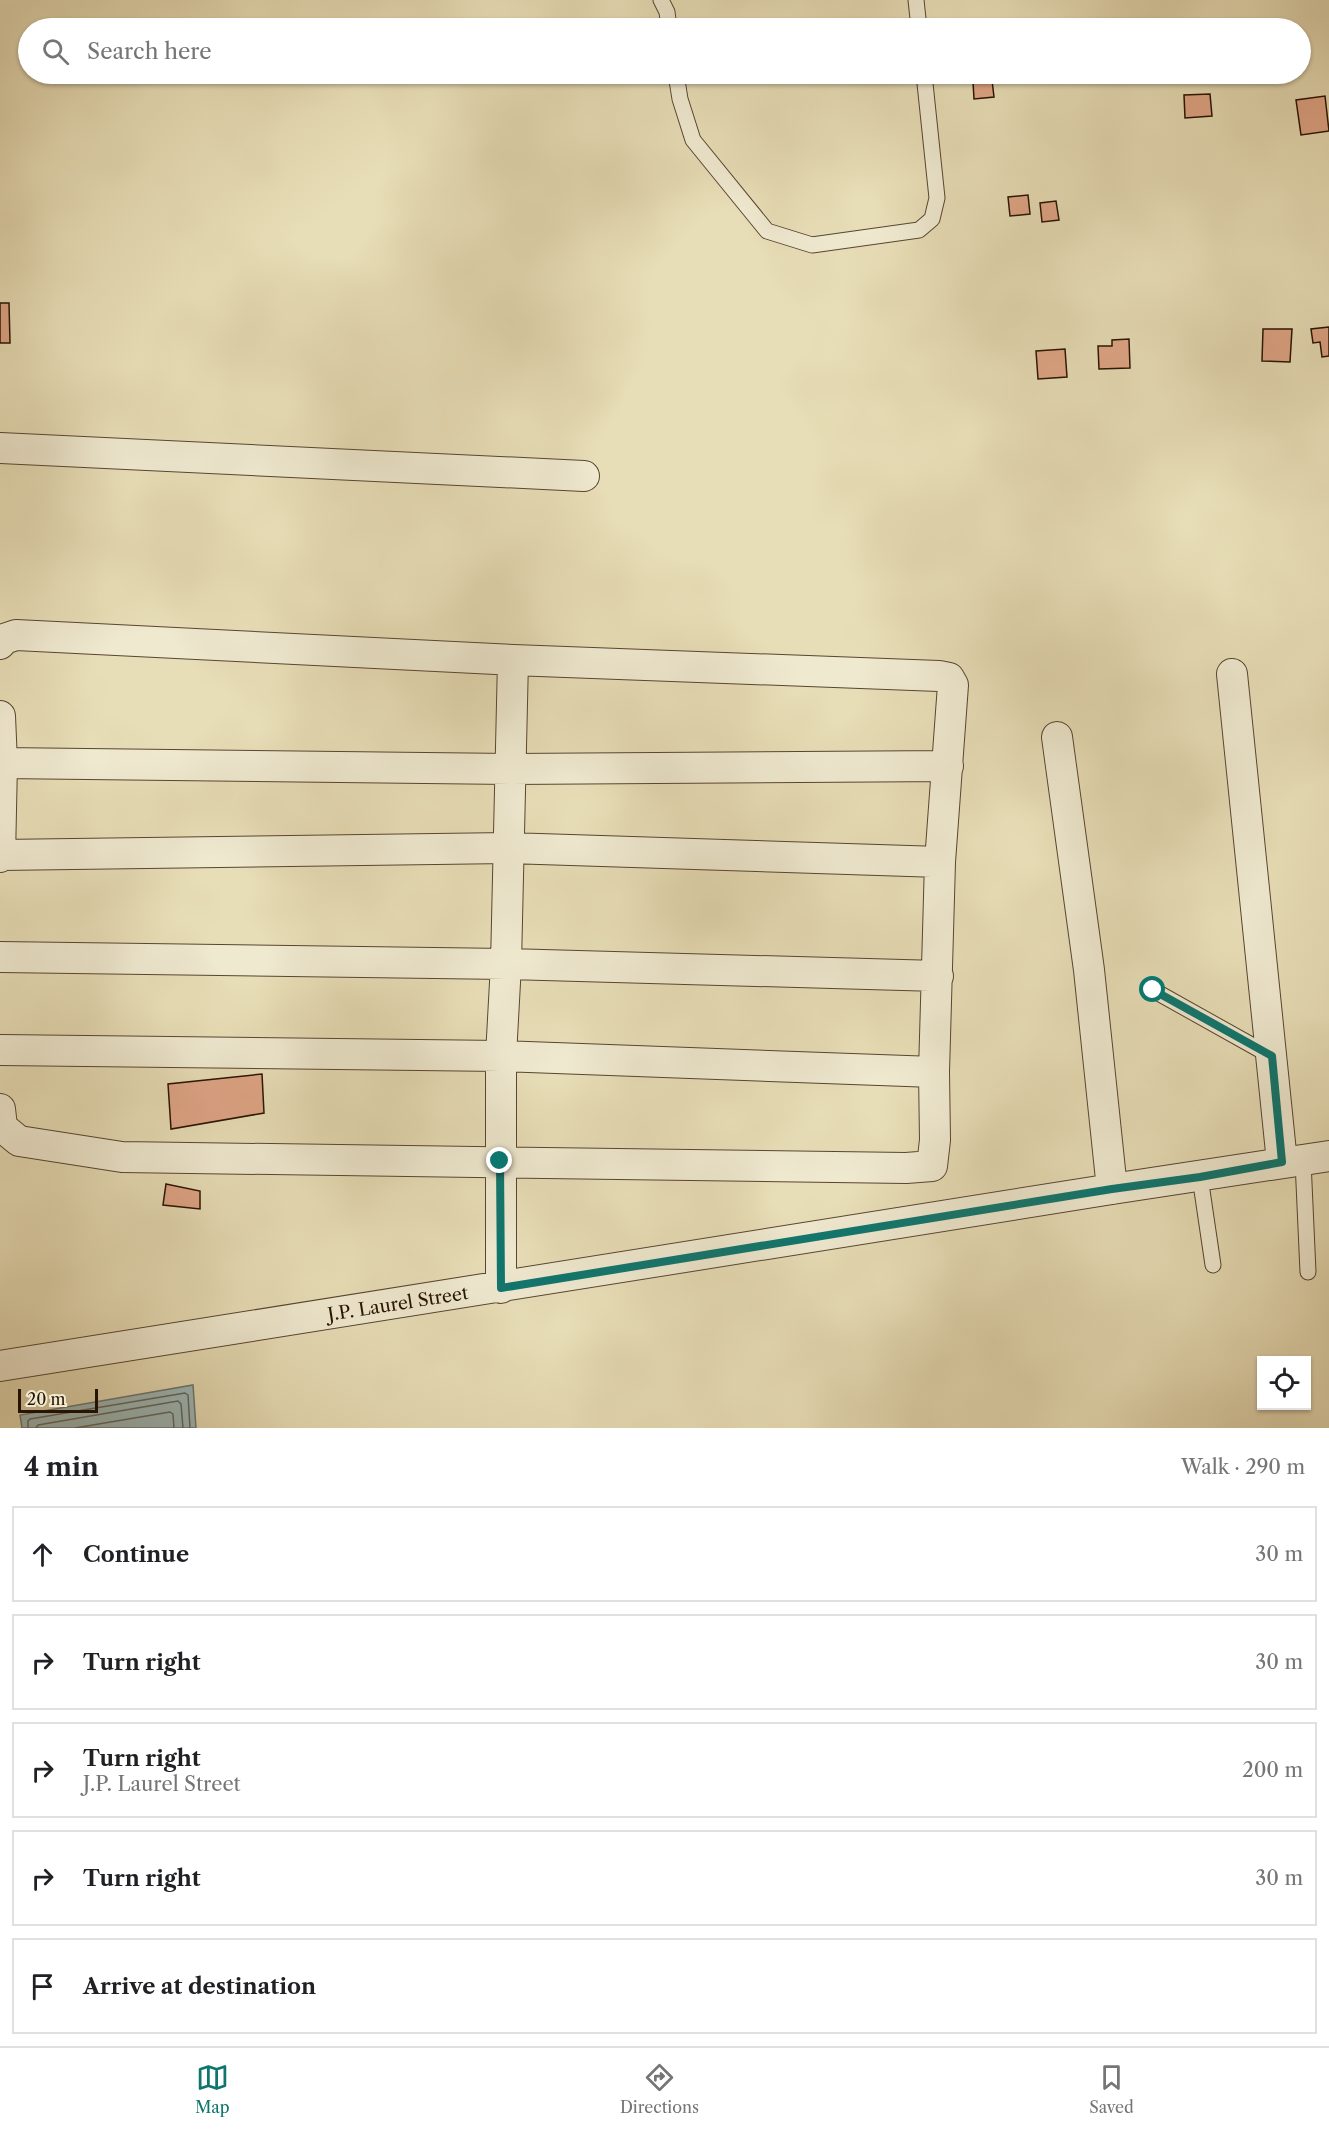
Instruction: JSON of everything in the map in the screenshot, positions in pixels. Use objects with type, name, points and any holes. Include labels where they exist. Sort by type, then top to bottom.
[{"type":"street","points":[[0,448],[584,476]]},
{"type":"street","points":[[0,644],[4,639],[16,635],[513,660],[939,676],[948,678],[953,685],[940,862],[934,1072],[935,1140],[932,1166],[906,1168],[122,1157],[19,1141],[1,1121]]},
{"type":"street","points":[[501,1288],[501,1056],[506,964],[513,660]]},
{"type":"street","points":[[1232,674],[1272,1056],[1305,1160]]},
{"type":"street","points":[[0,716],[2,763],[0,856],[508,848],[940,862]]},
{"type":"street","points":[[1057,737],[1089,970],[1112,1189]]},
{"type":"street","points":[[2,763],[511,769],[948,766]]},
{"type":"street","points":[[0,957],[506,964],[938,976]]},
{"type":"street","points":[[0,1050],[501,1056],[934,1072]]},
{"type":"street","name":"J.P. Laurel Street","points":[[0,1366],[1305,1160]]},
{"type":"lane","points":[[661,0],[668,18]]},
{"type":"lane","points":[[916,0],[918,18]]},
{"type":"lane","points":[[678,84],[693,140],[767,231],[812,245],[919,230],[932,219],[937,198],[925,84]]},
{"type":"lane","points":[[1153,990],[1272,1056]]},
{"type":"lane","points":[[1305,1160],[1308,1272]]},
{"type":"lane","points":[[1200,1177],[1213,1265]]},
{"type":"water","points":[[193,1385],[196,1428],[22,1428],[20,1415]]},
{"type":"building","points":[[973,84],[992,84],[994,97],[974,99]]},
{"type":"building","points":[[1210,94],[1212,116],[1185,118],[1184,95]]},
{"type":"building","points":[[1325,96],[1329,131],[1301,135],[1296,100]]},
{"type":"building","points":[[1028,195],[1030,214],[1010,216],[1008,197]]},
{"type":"building","points":[[1056,201],[1059,220],[1042,222],[1040,203]]},
{"type":"building","points":[[0,303],[9,303],[10,343],[0,343]]},
{"type":"building","points":[[1329,327],[1329,356],[1322,357],[1320,342],[1313,343],[1311,329]]},
{"type":"building","points":[[1263,329],[1292,329],[1290,362],[1262,361]]},
{"type":"building","points":[[1129,339],[1130,368],[1099,369],[1098,346],[1112,346],[1112,340]]},
{"type":"building","points":[[1065,349],[1067,377],[1038,379],[1036,351]]},
{"type":"building","points":[[262,1074],[264,1113],[171,1129],[168,1084]]},
{"type":"building","points":[[166,1184],[200,1191],[200,1209],[163,1205]]},
{"type":"route","points":[[500,1161],[501,1288],[1282,1162],[1272,1056],[1153,990]]}]
